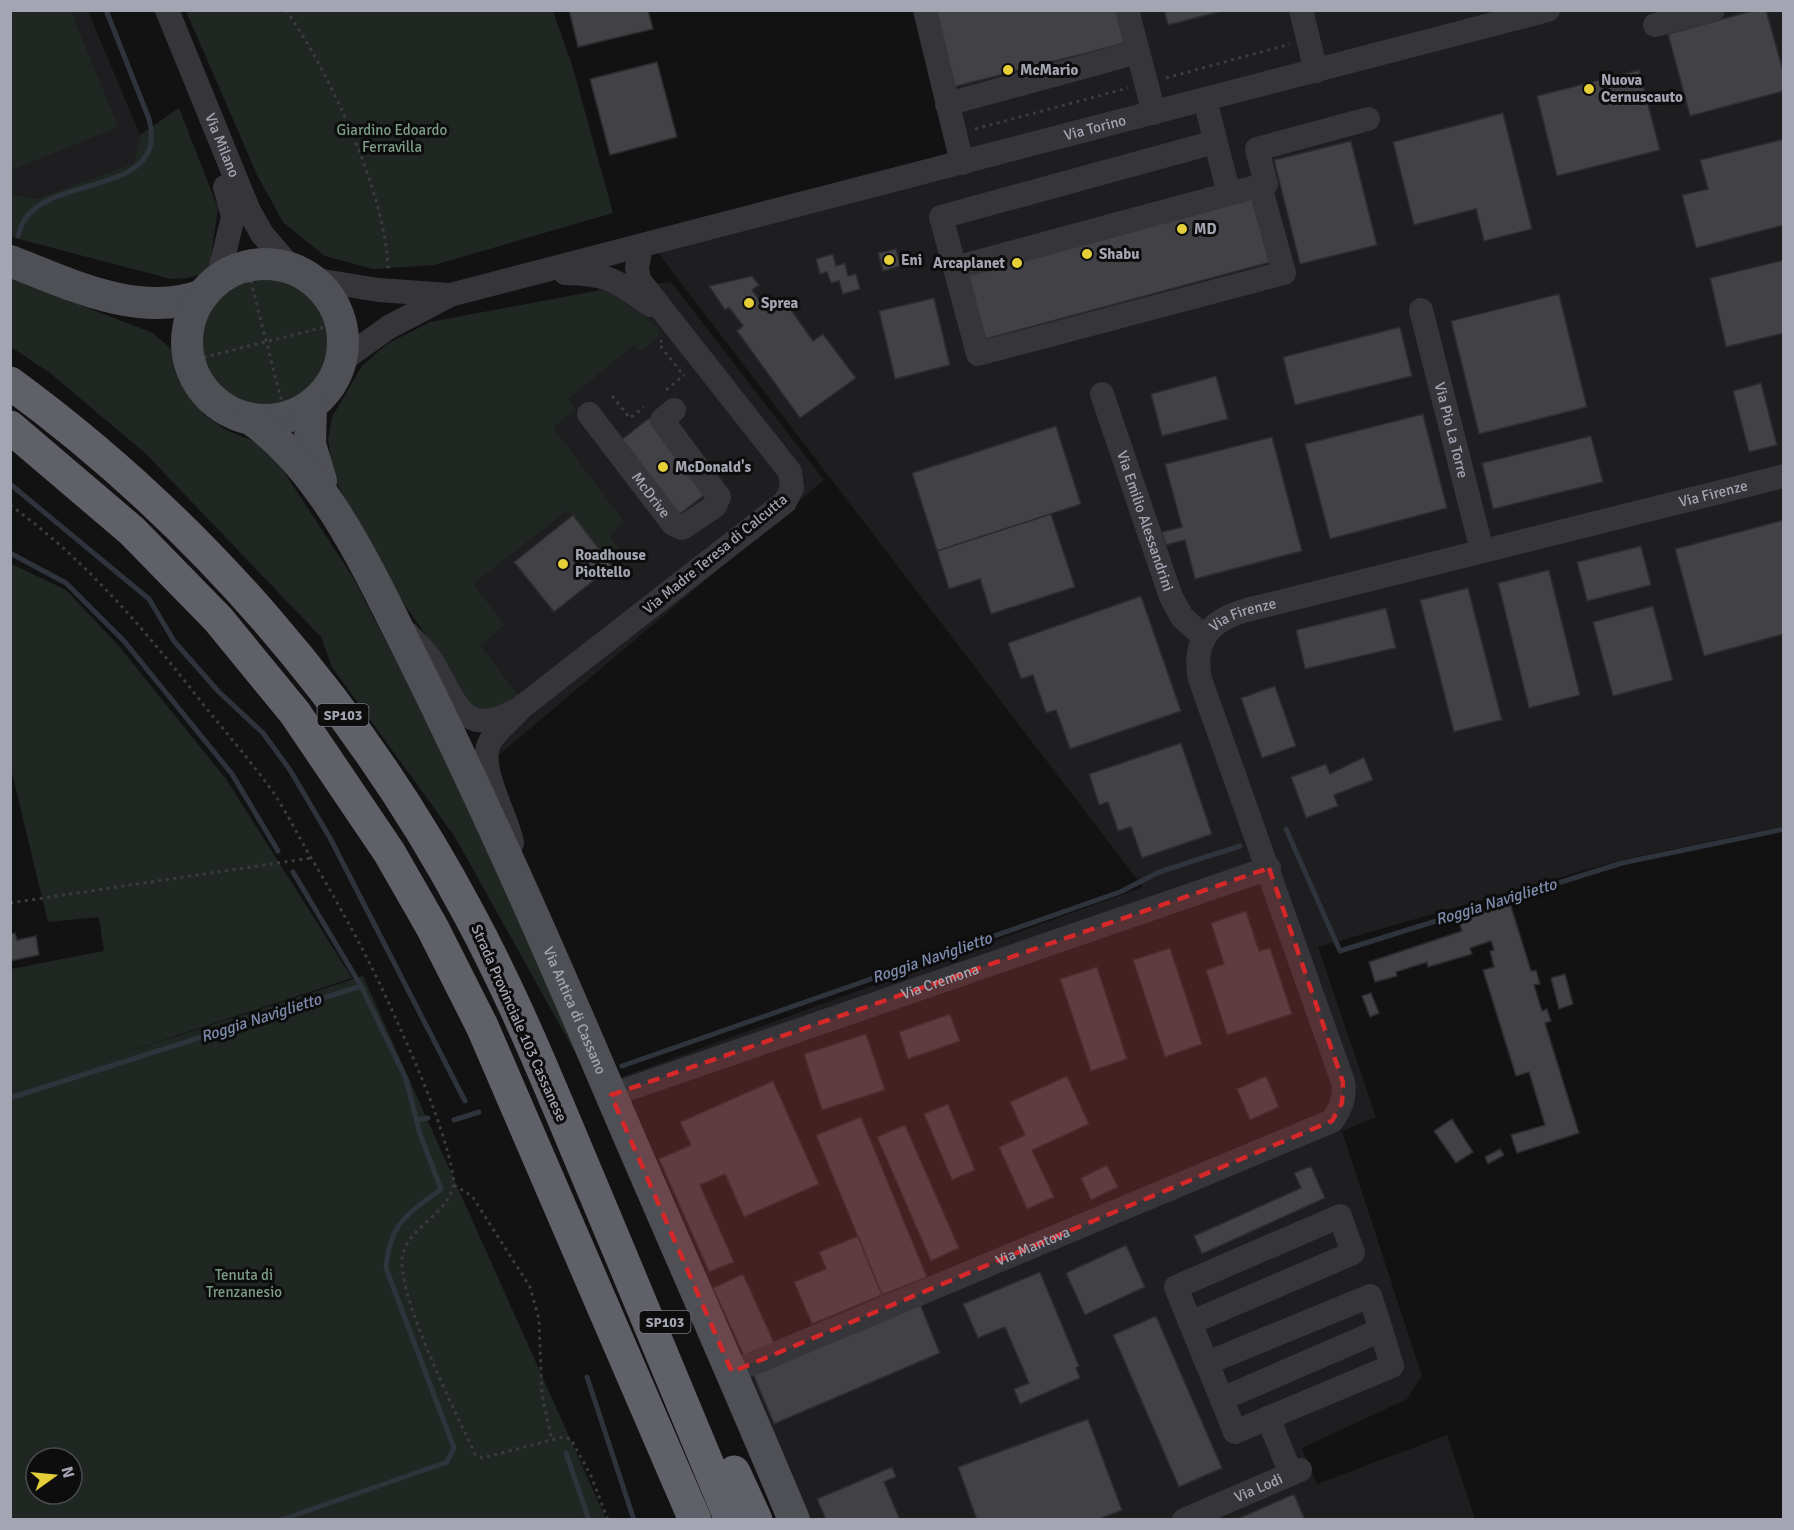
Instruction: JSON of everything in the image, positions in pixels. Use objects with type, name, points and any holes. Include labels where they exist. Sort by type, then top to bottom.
[{"type":"highway","points":[[10,364],[29,380],[71,430]]},
{"type":"highway","name":"Strada Provinciale 103 Cassanese","points":[[10,383],[71,430],[161,509],[227,577],[298,657],[363,743],[415,821],[469,914],[514,1004],[731,1520]]},
{"type":"highway","name":"SP103","points":[[10,427],[86,489],[150,548],[218,619],[274,685],[369,821],[426,916],[472,1004],[530,1132],[695,1520]]},
{"type":"highway","name":"SP103","points":[[567,1128],[653,1296],[756,1520]]},
{"type":"highway","name":"SP103","points":[[530,1132],[673,1520]]},
{"type":"main road","points":[[10,261],[91,291],[133,302],[176,303],[248,266],[271,264],[302,274],[330,299],[341,323],[343,338],[341,361],[330,387],[298,412],[252,420],[235,415],[214,402],[200,387],[188,353],[163,320],[133,302]]},
{"type":"main road","points":[[188,353],[191,317],[210,287]]},
{"type":"main road","name":"Via Antica di Cassano","points":[[298,412],[333,513]]},
{"type":"main road","name":"Via Antica di Cassano","points":[[252,420],[292,453],[333,513],[390,614],[466,767],[518,880],[794,1520]]},
{"type":"street","name":"Via Milano","points":[[151,10],[232,209],[233,223],[210,287]]},
{"type":"street","name":"Via Milano","points":[[167,10],[249,211],[262,234],[302,274]]},
{"type":"street","points":[[925,10],[962,163]]},
{"type":"street","points":[[1127,10],[1154,113]]},
{"type":"street","points":[[1301,10],[1316,71]]},
{"type":"street","name":"Via Torino","points":[[450,295],[1548,10]]},
{"type":"street","points":[[1655,25],[1713,10]]},
{"type":"street","points":[[947,104],[1138,52]]},
{"type":"street","points":[[1205,100],[1229,194]]},
{"type":"street","points":[[955,268],[1266,184],[1257,149],[1368,119]]},
{"type":"street","points":[[1215,142],[941,216],[978,354],[1284,273],[1260,186]]},
{"type":"street","name":"Via Madre Teresa di Calcutta","points":[[518,880],[509,825],[487,771],[485,758],[493,737],[524,706],[790,496],[793,484],[790,472],[693,369],[665,326],[638,276],[641,246]]},
{"type":"street","name":"Via Madre Teresa di Calcutta","points":[[535,273],[604,276],[665,326]]},
{"type":"street","points":[[302,274],[386,291],[450,295]]},
{"type":"street","points":[[341,361],[389,327],[450,295]]},
{"type":"street","name":"Via Pio La Torre","points":[[1421,310],[1482,551]]},
{"type":"street","name":"Via Emilio Alessandrini","points":[[1102,394],[1171,597],[1182,617],[1204,637]]},
{"type":"street","name":"McDrive","points":[[589,414],[674,524],[682,528],[717,505],[719,497],[662,420],[668,402]]},
{"type":"street","name":"Via Firenze","points":[[1332,1121],[1341,1107],[1343,1082],[1269,868],[1200,679],[1199,657],[1204,637],[1218,621],[1229,615],[1784,476]]},
{"type":"street","name":"Via Madre Teresa di Calcutta","points":[[390,614],[432,660],[463,714],[475,720],[488,721],[507,716],[524,706]]},
{"type":"street","name":"Via Cremona","points":[[611,1095],[1269,868]]},
{"type":"street","name":"Via Mantova","points":[[732,1372],[1332,1121]]},
{"type":"street","points":[[1190,1323],[1353,1253],[1340,1216],[1176,1287],[1190,1323],[1235,1432],[1392,1366],[1370,1296],[1207,1363]]},
{"type":"street","points":[[1222,1399],[1381,1330]]},
{"type":"street","name":"Via Lodi","points":[[1184,1520],[1295,1472],[1268,1418]]},
{"type":"path","points":[[286,10],[332,91],[373,191],[388,259],[386,291]]},
{"type":"path","points":[[955,134],[1308,39]]},
{"type":"path","points":[[248,266],[266,343],[298,412]]},
{"type":"path","points":[[188,353],[266,343],[341,323]]},
{"type":"path","points":[[665,326],[659,344],[693,369],[668,402]]},
{"type":"path","points":[[612,396],[630,418],[646,406]]},
{"type":"path","points":[[10,505],[57,539],[83,564],[149,637],[273,792],[372,964],[424,1081],[453,1175],[454,1185],[445,1204],[414,1233],[403,1252],[401,1269],[420,1333],[475,1454],[482,1458],[563,1437],[571,1439],[577,1446],[608,1520]]},
{"type":"path","points":[[10,903],[311,858]]},
{"type":"path","points":[[454,1185],[472,1196],[530,1287],[539,1319],[542,1396],[552,1440]]},
{"type":"highlighted area","points":[[1269,868],[1343,1082],[1342,1103],[1332,1121],[732,1372],[611,1095]]},
{"type":"shaded area","points":[[10,11],[88,11],[140,135],[134,163],[37,199],[11,194]]},
{"type":"shaded area","points":[[925,11],[1783,11],[1783,826],[1621,860],[1318,947],[1376,1117],[1342,1131],[1422,1376],[1407,1399],[1302,1448],[1317,1484],[1447,1435],[1475,1519],[783,1519],[595,1087],[1143,887],[652,245],[962,163]]},
{"type":"shaded area","points":[[671,282],[824,480],[494,759],[450,579],[597,290]]},
{"type":"green space","points":[[11,10],[71,11],[118,127],[14,169],[10,161]]},
{"type":"green space","name":"Giardino Edoardo Ferravilla","points":[[186,11],[553,11],[572,65],[613,213],[434,265],[373,269],[325,256],[283,222],[258,177]]},
{"type":"green space","points":[[179,108],[218,208],[209,272],[188,278],[171,279],[11,237],[10,194],[37,199],[134,163],[140,135]]},
{"type":"green space","points":[[265,277],[290,282],[311,296],[325,317],[330,342],[325,367],[311,388],[290,402],[265,407],[240,402],[219,388],[205,367],[200,342],[205,317],[219,296],[240,282]]},
{"type":"green space","points":[[10,278],[153,333],[170,348],[193,398],[204,415],[228,431],[261,444],[277,461],[354,579],[461,790],[586,1072],[455,837],[332,667],[321,637],[145,453],[50,373],[11,347]]},
{"type":"green space","points":[[606,289],[659,328],[658,337],[640,351],[634,345],[568,399],[576,410],[553,427],[624,522],[609,536],[624,556],[612,566],[568,510],[473,584],[505,625],[480,645],[519,697],[491,713],[470,710],[440,655],[371,557],[333,474],[328,439],[332,417],[362,366],[387,344],[430,322]]},
{"type":"green space","name":"Tenuta di Trenzanesio","points":[[10,563],[66,590],[118,645],[226,779],[352,978],[75,1069],[363,976],[606,1519],[11,1519],[11,969],[104,951],[99,917],[48,922],[11,769]]},
{"type":"building","points":[[569,10],[648,10],[653,29],[578,47]]},
{"type":"building","points":[[934,10],[1118,10],[1126,43],[953,87]]},
{"type":"building","points":[[1164,10],[1223,10],[1223,11],[1168,25]]},
{"type":"building","points":[[1755,10],[1766,10],[1784,74],[1784,91],[1690,116],[1668,34]]},
{"type":"building","points":[[657,62],[677,137],[610,155],[590,79]]},
{"type":"building","points":[[1639,70],[1660,150],[1557,176],[1537,96]]},
{"type":"building","points":[[1503,113],[1532,229],[1484,241],[1476,209],[1414,225],[1393,142]]},
{"type":"building","points":[[1784,139],[1784,225],[1696,248],[1682,195],[1708,189],[1700,160]]},
{"type":"building","points":[[1351,141],[1377,245],[1300,264],[1274,160]]},
{"type":"building","points":[[1253,197],[1271,262],[982,340],[964,273]]},
{"type":"building","name":"Eni","points":[[896,249],[901,266],[883,271],[878,253]]},
{"type":"building","points":[[833,254],[836,266],[845,263],[848,276],[856,274],[860,289],[843,294],[839,281],[831,283],[827,272],[820,274],[816,259]]},
{"type":"building","points":[[1784,260],[1784,333],[1726,347],[1710,278]]},
{"type":"building","points":[[752,276],[759,285],[752,290],[768,312],[784,300],[813,341],[823,334],[856,378],[800,418],[737,331],[743,326],[729,307],[725,310],[709,286]]},
{"type":"building","points":[[1559,294],[1587,407],[1479,434],[1451,321]]},
{"type":"building","points":[[934,298],[950,365],[895,379],[879,311]]},
{"type":"building","points":[[1400,327],[1412,376],[1295,405],[1283,357]]},
{"type":"building","points":[[1216,376],[1228,419],[1162,436],[1151,394]]},
{"type":"building","points":[[1761,383],[1777,445],[1749,452],[1733,391]]},
{"type":"building","points":[[1423,414],[1447,508],[1330,539],[1305,444]]},
{"type":"building","name":"McDonald's","points":[[649,418],[707,493],[676,517],[619,442]]},
{"type":"building","points":[[1056,426],[1081,504],[937,551],[912,473]]},
{"type":"building","points":[[1591,436],[1603,482],[1493,509],[1482,463]]},
{"type":"building","points":[[1272,437],[1302,551],[1195,579],[1185,540],[1166,545],[1162,532],[1182,527],[1165,464]]},
{"type":"building","points":[[1051,514],[1075,587],[991,614],[980,579],[949,589],[937,551]]},
{"type":"building","name":"Roadhouse Pioltello","points":[[573,515],[612,566],[554,612],[514,562]]},
{"type":"building","points":[[1784,520],[1784,634],[1704,656],[1675,549]]},
{"type":"building","points":[[1641,546],[1651,585],[1587,601],[1577,562]]},
{"type":"building","points":[[1549,570],[1580,695],[1529,708],[1498,583]]},
{"type":"building","points":[[1468,588],[1502,720],[1454,732],[1420,600]]},
{"type":"building","points":[[1141,596],[1181,711],[1070,749],[1056,710],[1046,713],[1033,675],[1021,679],[1008,643]]},
{"type":"building","points":[[1653,606],[1673,680],[1613,696],[1593,622]]},
{"type":"building","points":[[1386,608],[1396,648],[1305,669],[1296,630]]},
{"type":"building","points":[[1275,686],[1296,746],[1262,758],[1241,698]]},
{"type":"building","points":[[1181,743],[1212,834],[1142,858],[1131,827],[1118,831],[1108,802],[1099,805],[1089,774]]},
{"type":"building","points":[[1364,757],[1373,780],[1334,795],[1338,806],[1306,818],[1291,777],[1326,764],[1330,774]]},
{"type":"building","points":[[1509,900],[1531,971],[1536,970],[1540,984],[1534,985],[1542,1011],[1547,1009],[1551,1021],[1545,1023],[1579,1133],[1517,1153],[1511,1135],[1545,1125],[1529,1072],[1516,1076],[1483,970],[1494,967],[1490,951],[1494,950],[1491,941],[1470,948],[1472,954],[1428,967],[1427,962],[1396,972],[1397,976],[1375,982],[1369,962],[1462,931],[1457,916]]},
{"type":"building","points":[[1246,911],[1259,951],[1270,948],[1292,1014],[1227,1035],[1206,970],[1224,964],[1211,923]]},
{"type":"building","points":[[15,933],[17,940],[36,936],[39,955],[10,961],[10,934]]},
{"type":"building","points":[[1170,948],[1202,1044],[1165,1057],[1133,960]]},
{"type":"building","points":[[1097,967],[1127,1059],[1091,1071],[1060,979]]},
{"type":"building","points":[[1565,974],[1573,1004],[1559,1009],[1551,978]]},
{"type":"building","points":[[1371,993],[1379,1013],[1370,1017],[1362,996]]},
{"type":"building","points":[[950,1014],[960,1041],[908,1059],[899,1032]]},
{"type":"building","points":[[866,1034],[885,1090],[822,1110],[804,1054]]},
{"type":"building","points":[[1067,1076],[1089,1124],[1032,1150],[1054,1197],[1027,1209],[999,1147],[1025,1135],[1010,1102]]},
{"type":"building","points":[[1266,1076],[1279,1107],[1250,1120],[1237,1089]]},
{"type":"building","points":[[773,1081],[819,1184],[744,1217],[725,1174],[700,1185],[734,1262],[709,1272],[659,1159],[691,1145],[680,1122]]},
{"type":"building","points":[[948,1104],[975,1170],[952,1180],[924,1114]]},
{"type":"building","points":[[861,1117],[927,1277],[882,1295],[816,1135]]},
{"type":"building","points":[[1452,1119],[1473,1152],[1456,1163],[1434,1131]]},
{"type":"building","points":[[905,1125],[959,1248],[931,1261],[877,1137]]},
{"type":"building","points":[[1500,1149],[1504,1155],[1488,1164],[1485,1157]]},
{"type":"building","points":[[1107,1165],[1118,1187],[1091,1200],[1081,1178]]},
{"type":"building","points":[[1311,1166],[1325,1198],[1202,1254],[1194,1236],[1301,1188],[1294,1173]]},
{"type":"building","points":[[858,1236],[882,1295],[812,1324],[794,1282],[826,1269],[819,1252]]},
{"type":"building","points":[[1126,1245],[1145,1287],[1085,1315],[1066,1273]]},
{"type":"building","points":[[1040,1272],[1079,1366],[1076,1368],[1080,1378],[1020,1404],[1014,1389],[1029,1383],[1005,1327],[978,1338],[963,1304]]},
{"type":"building","points":[[743,1274],[775,1345],[745,1358],[713,1288]]},
{"type":"building","points":[[920,1304],[940,1353],[774,1424],[753,1374]]},
{"type":"building","points":[[1156,1316],[1222,1468],[1179,1487],[1113,1335]]},
{"type":"building","points":[[1088,1419],[1122,1510],[1097,1520],[977,1520],[958,1467]]},
{"type":"building","points":[[892,1467],[896,1477],[884,1482],[900,1520],[826,1520],[817,1499]]},
{"type":"building","points":[[1294,1494],[1305,1520],[1235,1520]]},
{"type":"waterway","points":[[18,236],[25,219],[40,205],[127,172],[143,160],[151,143],[149,119],[106,10]]},
{"type":"waterway","points":[[10,484],[149,599],[174,641],[218,691],[263,733],[290,770],[330,838],[465,1101]]},
{"type":"waterway","points":[[10,553],[66,583],[124,641],[232,774],[278,851]]},
{"type":"waterway","name":"Roggia Naviglietto","points":[[1286,829],[1340,951],[1622,863],[1784,829]]},
{"type":"waterway","name":"Roggia Naviglietto","points":[[622,1066],[1120,892],[1159,872],[1240,846]]},
{"type":"waterway","points":[[281,1520],[447,1462],[454,1448],[386,1268],[392,1240],[402,1221],[441,1189],[420,1134],[406,1079],[361,986],[293,872]]},
{"type":"waterway","name":"Roggia Naviglietto","points":[[10,1098],[361,986],[362,989]]},
{"type":"waterway","name":"Roggia Naviglietto","points":[[454,1120],[479,1112]]},
{"type":"waterway","name":"Roggia Naviglietto","points":[[416,1120],[428,1118]]},
{"type":"waterway","points":[[587,1377],[634,1520]]},
{"type":"waterway","points":[[566,1453],[589,1520]]},
{"type":"place","name":"McMario","points":[[1008,70]]},
{"type":"place","name":"Nuova Cernuscauto","points":[[1589,89]]},
{"type":"place","name":"MD","points":[[1182,229]]},
{"type":"place","name":"Shabu","points":[[1087,254]]},
{"type":"place","name":"Eni","points":[[889,260]]},
{"type":"place","name":"Arcaplanet","points":[[1017,263]]},
{"type":"place","name":"Sprea","points":[[749,303]]},
{"type":"place","name":"McDonald's","points":[[663,467]]},
{"type":"place","name":"Roadhouse Pioltello","points":[[563,564]]}]
